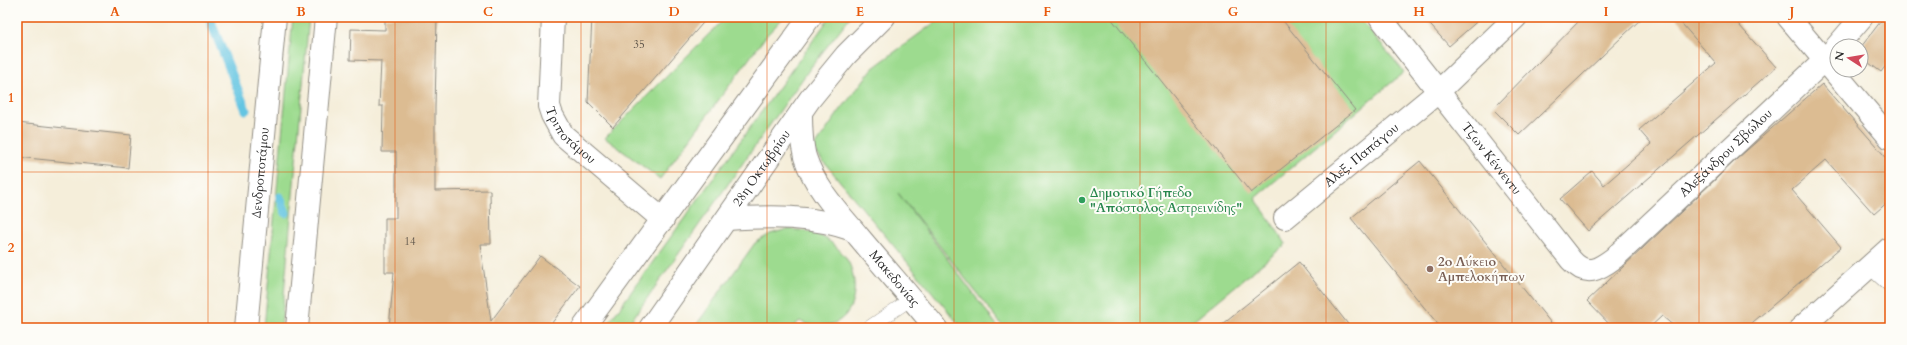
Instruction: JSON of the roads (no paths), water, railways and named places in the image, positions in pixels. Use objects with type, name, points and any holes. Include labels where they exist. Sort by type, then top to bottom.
[{"type":"street","name":"Δενδροποτάμου","points":[[246,328],[275,17]]},
{"type":"street","points":[[297,328],[326,17]]},
{"type":"street","name":"Τριποτάμου","points":[[553,17],[548,92],[549,106],[556,125],[563,135],[663,220]]},
{"type":"street","points":[[583,328],[810,17]]},
{"type":"street","name":"28η Οκτωβρίου","points":[[650,328],[801,112],[846,55],[884,17]]},
{"type":"street","name":"Τζων Κέννεντυ","points":[[1380,17],[1576,266],[1582,270],[1588,271],[1598,269],[1614,258]]},
{"type":"street","name":"Αλεξ. Παπάγου","points":[[1285,218],[1438,92],[1516,17]]},
{"type":"street","points":[[1788,17],[1890,138]]},
{"type":"street","name":"Αλεξάνδρου Σβώλου","points":[[1614,258],[1825,60],[1862,17]]},
{"type":"street","name":"Μακεδονίας","points":[[801,112],[802,142],[808,166],[825,194],[853,230],[936,328]]},
{"type":"street","points":[[727,219],[767,216],[796,217],[828,222],[853,230]]},
{"type":"street","points":[[1801,328],[1890,248]]},
{"type":"street","points":[[1871,266],[1890,282]]},
{"type":"lane","points":[[868,328],[911,299]]},
{"type":"waterway","points":[[209,17],[246,110]]},
{"type":"waterway","points":[[280,197],[286,213]]},
{"type":"place","name":"Δημοτικό Γήπεδο \"Απόστολος Αστρεινίδης\"","points":[[1082,200]]},
{"type":"place","name":"2ο Λύκειο Αμπελοκήπων","points":[[1430,269]]}]
